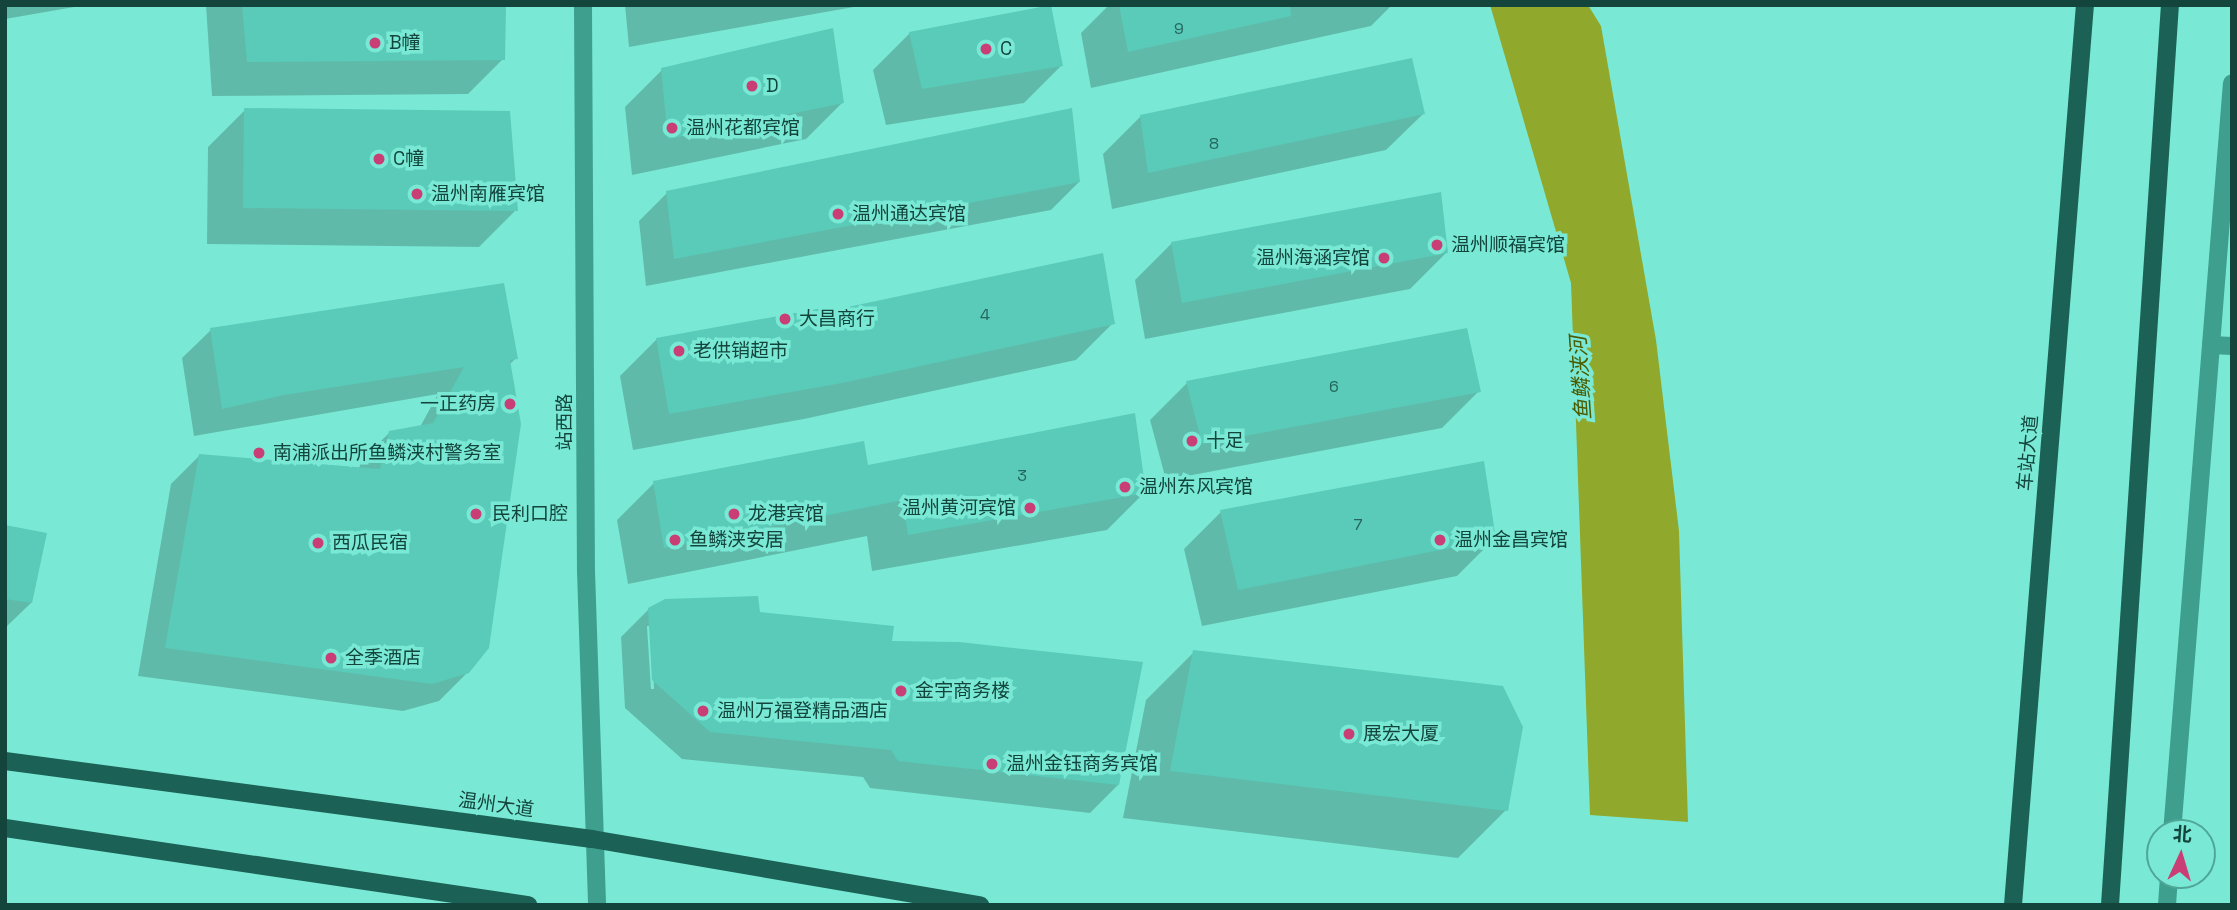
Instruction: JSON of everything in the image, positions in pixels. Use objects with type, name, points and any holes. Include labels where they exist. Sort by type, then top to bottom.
[{"type":"main road","name":"车站大道","points":[[2013,905],[2085,5]]},
{"type":"main road","points":[[2110,905],[2170,5]]},
{"type":"main road","name":"温州大道","points":[[5,761],[592,839],[980,905]]},
{"type":"main road","points":[[5,828],[528,905]]},
{"type":"street","name":"站西路","points":[[583,5],[592,839],[597,905]]},
{"type":"street","points":[[2173,819],[2232,83]]},
{"type":"street","points":[[2211,345],[2232,346]]},
{"type":"water","name":"鱼鳞浃河","points":[[1490,5],[1588,5],[1601,26],[1656,340],[1679,531],[1688,822],[1590,815],[1571,283]]},
{"type":"building","name":"B幢","points":[[242,5],[506,5],[505,60],[247,62]]},
{"type":"building","name":"C","points":[[1051,5],[1063,66],[922,89],[909,32]]},
{"type":"building","points":[[1119,5],[1290,5],[1291,16],[1128,52]]},
{"type":"building","name":"D","points":[[833,28],[844,103],[668,139],[661,68]]},
{"type":"building","points":[[1412,58],[1425,114],[1148,173],[1140,115]]},
{"type":"building","name":"C幢","points":[[244,108],[510,111],[518,211],[243,208]]},
{"type":"building","points":[[1072,108],[1080,182],[674,259],[666,191]]},
{"type":"building","points":[[1441,192],[1448,253],[1182,303],[1171,242]]},
{"type":"building","points":[[1103,253],[1115,324],[842,383],[669,414],[656,338],[828,307],[829,311]]},
{"type":"building","points":[[504,283],[518,359],[510,360],[521,424],[489,648],[469,673],[432,684],[165,648],[199,454],[380,469],[389,431],[433,423],[464,367],[284,395],[222,409],[210,328]]},
{"type":"building","points":[[1467,328],[1481,392],[1202,444],[1186,381]]},
{"type":"building","points":[[1135,413],[1146,493],[908,535],[903,500],[664,548],[653,481],[864,441],[868,465]]},
{"type":"building","points":[[1484,461],[1496,539],[1238,590],[1220,510]]},
{"type":"building","points":[[5,525],[47,533],[32,603],[5,599]]},
{"type":"building","name":"金宇商务楼","points":[[758,596],[760,612],[894,626],[892,641],[959,642],[1143,662],[1119,785],[898,761],[891,750],[710,732],[652,680],[648,608],[665,599]]},
{"type":"building","name":"展宏大厦","points":[[1193,650],[1503,686],[1523,727],[1508,811],[1170,771]]},
{"type":"place","name":"B幢","points":[[375,43]]},
{"type":"place","name":"C","points":[[986,49]]},
{"type":"place","name":"D","points":[[752,86]]},
{"type":"place","name":"温州花都宾馆","points":[[672,128]]},
{"type":"place","name":"C幢","points":[[379,159]]},
{"type":"place","name":"温州南雁宾馆","points":[[417,194]]},
{"type":"place","name":"温州通达宾馆","points":[[838,214]]},
{"type":"place","name":"温州顺福宾馆","points":[[1437,245]]},
{"type":"place","name":"温州海涵宾馆","points":[[1384,258]]},
{"type":"place","name":"大昌商行","points":[[785,319]]},
{"type":"place","name":"老供销超市","points":[[679,351]]},
{"type":"place","name":"一正药房","points":[[510,404]]},
{"type":"place","name":"十足","points":[[1192,441]]},
{"type":"place","name":"南浦派出所鱼鳞浃村警务室","points":[[259,453]]},
{"type":"place","name":"温州东风宾馆","points":[[1125,487]]},
{"type":"place","name":"温州黄河宾馆","points":[[1030,508]]},
{"type":"place","name":"民利口腔","points":[[476,514]]},
{"type":"place","name":"龙港宾馆","points":[[734,514]]},
{"type":"place","name":"鱼鳞浃安居","points":[[675,540]]},
{"type":"place","name":"温州金昌宾馆","points":[[1440,540]]},
{"type":"place","name":"西瓜民宿","points":[[318,543]]},
{"type":"place","name":"全季酒店","points":[[331,658]]},
{"type":"place","name":"金宇商务楼","points":[[901,691]]},
{"type":"place","name":"温州万福登精品酒店","points":[[703,711]]},
{"type":"place","name":"展宏大厦","points":[[1349,734]]},
{"type":"place","name":"温州金钰商务宾馆","points":[[992,764]]}]
